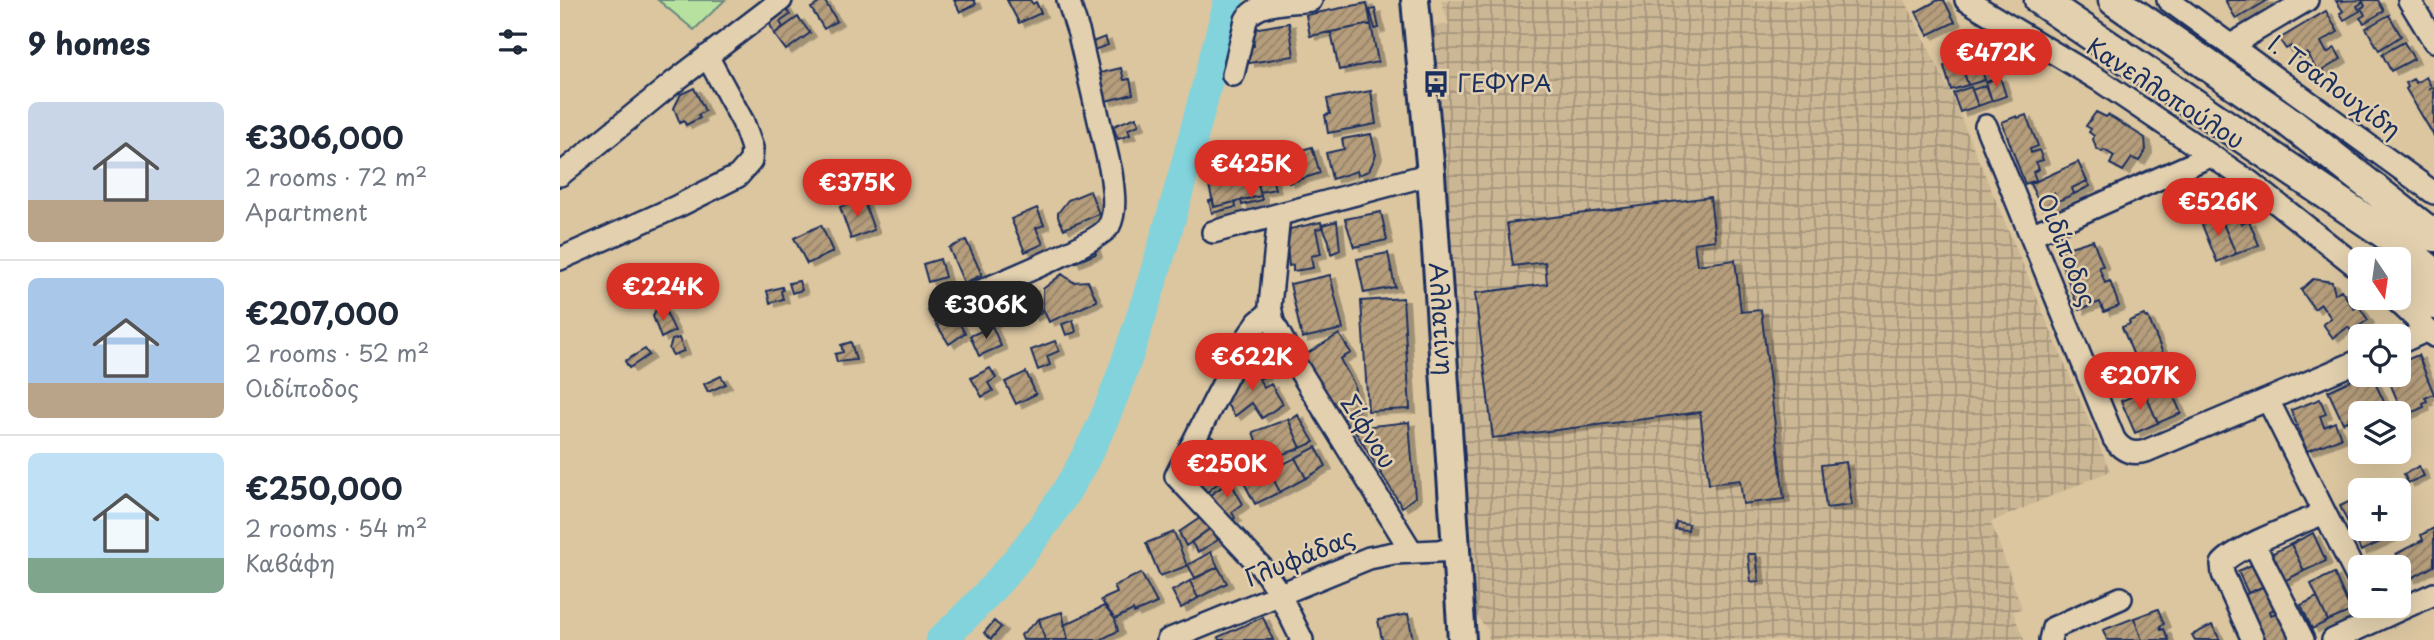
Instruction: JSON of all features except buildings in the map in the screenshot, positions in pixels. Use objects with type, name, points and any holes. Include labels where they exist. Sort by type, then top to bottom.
[{"type":"highway","points":[[2040,0],[2389,236],[2434,274]]},
{"type":"highway","points":[[2114,0],[2284,118],[2434,236]]},
{"type":"highway","points":[[2242,137],[2375,247]]},
{"type":"highway","points":[[2412,290],[2432,323]]},
{"type":"main road","name":"Αλλατίνη","points":[[1415,0],[1431,174],[1462,640]]},
{"type":"street","points":[[560,175],[781,0]]},
{"type":"street","points":[[940,308],[1075,249],[1108,227],[1112,216],[1111,173],[1079,34],[1068,0]]},
{"type":"street","points":[[1233,75],[1245,20],[1249,14],[1267,6],[1311,0]]},
{"type":"street","name":"Κανελλοπούλου","points":[[1966,0],[2099,80],[2250,182],[2348,260]]},
{"type":"street","name":"Ι. Τσαλουχίδη","points":[[2168,0],[2434,193]]},
{"type":"street","points":[[2231,45],[2307,0]]},
{"type":"street","points":[[2417,3],[2434,41]]},
{"type":"street","points":[[560,259],[678,206],[738,176],[745,169],[751,160],[749,137],[733,101],[707,56]]},
{"type":"street","name":"Οιδίποδος","points":[[1986,126],[2112,433],[2122,449],[2140,453],[2268,400]]},
{"type":"street","points":[[2031,234],[2210,156]]},
{"type":"street","points":[[1213,232],[1431,174]]},
{"type":"street","name":"Σίφνου","points":[[1279,215],[1270,312],[1276,328],[1412,552]]},
{"type":"street","points":[[2411,336],[2432,323],[2412,310]]},
{"type":"street","points":[[1270,312],[1258,322],[1245,341],[1176,475],[1256,561],[1279,593],[1302,640]]},
{"type":"street","points":[[2348,366],[2268,400],[2348,560]]},
{"type":"street","points":[[2253,640],[2222,569],[2225,560],[2324,513]]},
{"type":"street","points":[[2254,544],[2304,640]]},
{"type":"street","name":"Γλυφάδας","points":[[1168,640],[1369,558],[1412,552],[1458,550]]},
{"type":"street","points":[[2411,601],[2434,594]]},
{"type":"street","points":[[2050,640],[2053,628],[2121,598]]},
{"type":"street","points":[[2333,640],[2367,618]]},
{"type":"shaded area","points":[[1441,0],[1905,0],[1950,92],[2110,471],[1991,522],[2022,608],[2013,612],[2024,640],[1489,640],[1488,630],[1474,613],[1453,309],[1458,295],[1450,292],[1439,108],[1430,27],[1449,24]]},
{"type":"green space","points":[[658,0],[725,0],[694,30]]},
{"type":"waterway","points":[[941,640],[1025,550],[1061,500],[1100,429],[1122,374],[1158,261],[1229,0]]},
{"type":"place","name":"ΓΕΦΥΡΑ","points":[[1436,84]]}]
